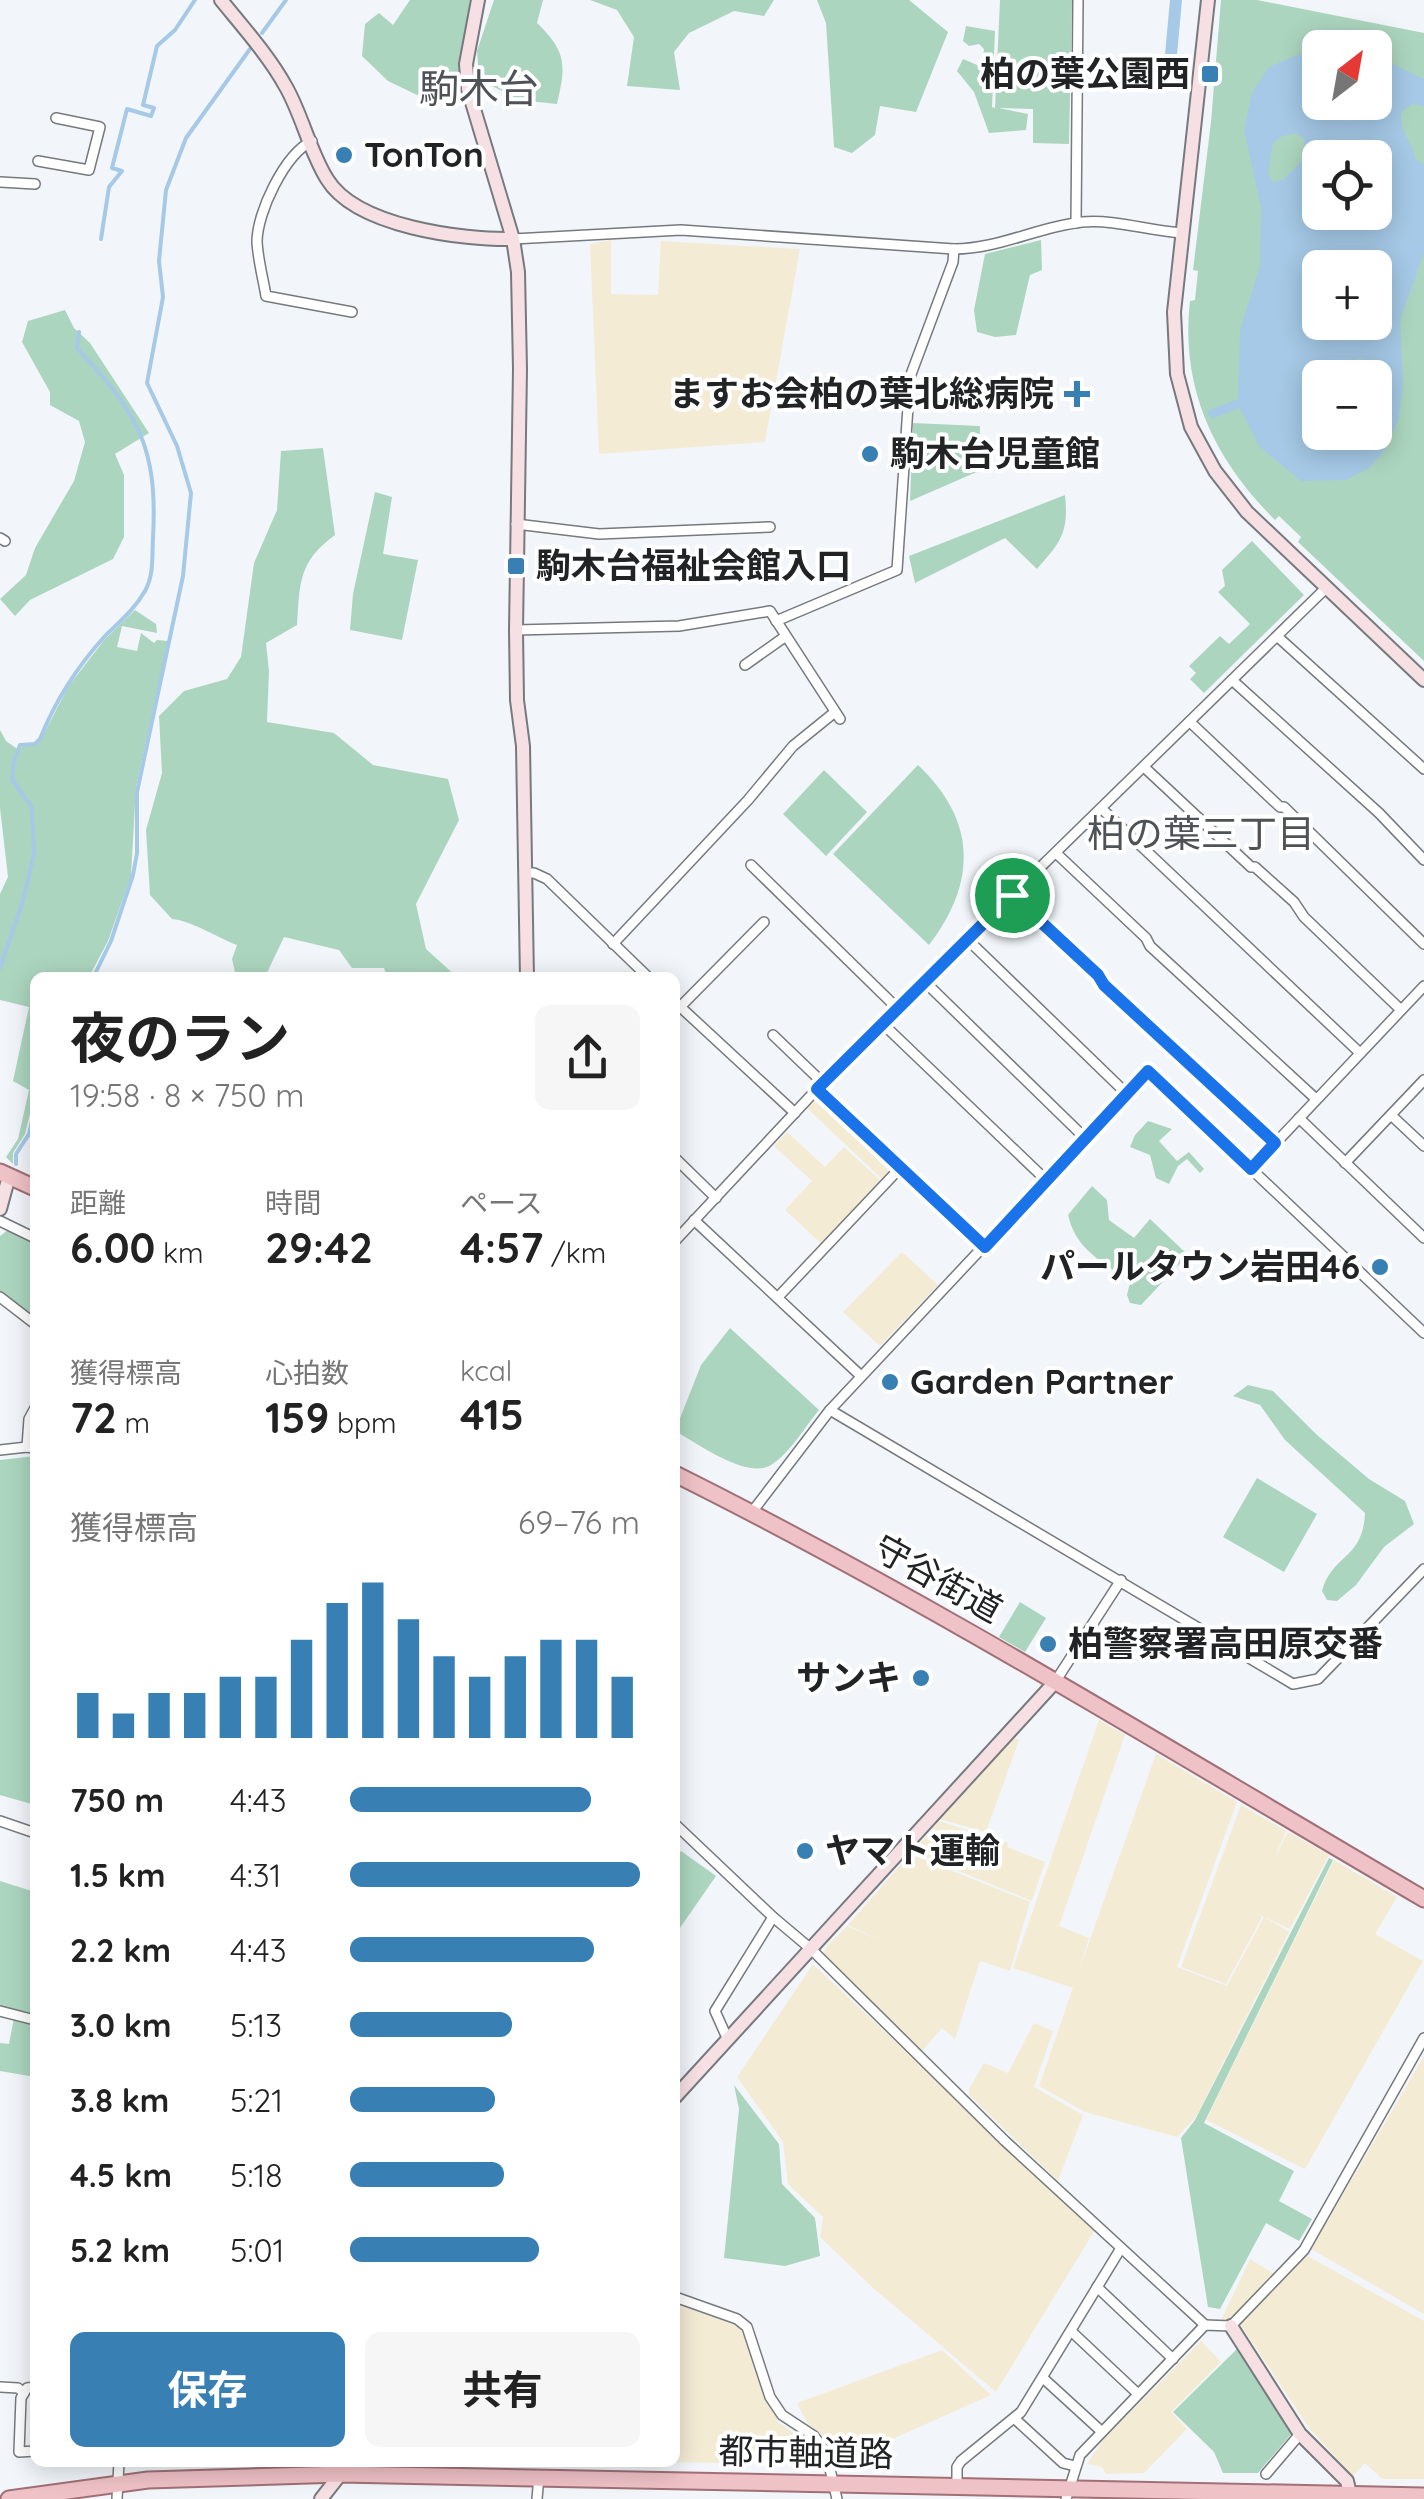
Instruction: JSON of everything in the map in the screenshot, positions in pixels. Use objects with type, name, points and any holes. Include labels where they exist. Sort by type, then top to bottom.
[{"type":"main road","points":[[4,1174],[30,1186]]},
{"type":"main road","name":"守谷街道","points":[[680,1476],[752,1512],[1055,1682],[1424,1899]]},
{"type":"main road","name":"都市軸道路","points":[[9,2499],[118,2491],[220,2476],[345,2468],[835,2491],[957,2486],[1068,2494],[1415,2497]]},
{"type":"street","points":[[220,0],[285,84],[327,179],[355,205],[414,228],[475,240],[681,230],[954,250],[998,246],[1076,223],[1106,222],[1182,232]]},
{"type":"street","points":[[478,0],[466,64],[468,89],[513,240],[518,272],[516,630],[526,972]]},
{"type":"street","points":[[1076,223],[1078,0]]},
{"type":"street","points":[[1208,0],[1174,343],[1177,374],[1192,427],[1230,493],[1424,680]]},
{"type":"street","points":[[38,161],[89,170],[100,128],[56,118]]},
{"type":"street","points":[[312,140],[302,146],[277,180],[264,212],[257,238],[266,296],[352,312]]},
{"type":"street","points":[[0,182],[35,184]]},
{"type":"street","points":[[776,620],[897,570],[910,377],[954,250]]},
{"type":"street","points":[[516,524],[600,534],[770,527]]},
{"type":"street","points":[[680,1235],[924,981],[1327,588]]},
{"type":"street","points":[[516,630],[679,626],[770,611],[837,715],[792,746],[748,800],[614,944]]},
{"type":"street","points":[[746,666],[786,636]]},
{"type":"street","points":[[1278,637],[1424,768]]},
{"type":"street","points":[[1232,680],[1424,860]]},
{"type":"street","points":[[1190,722],[1284,807],[1424,944]]},
{"type":"street","points":[[1144,767],[1294,902],[1304,917],[1401,1010]]},
{"type":"street","points":[[1102,809],[1360,1053]]},
{"type":"street","points":[[1056,853],[1200,994],[1316,1099]]},
{"type":"street","points":[[751,865],[898,1008]]},
{"type":"street","points":[[525,873],[547,879],[643,972]]},
{"type":"street","points":[[1012,895],[1275,1143]]},
{"type":"street","points":[[680,1006],[764,922]]},
{"type":"street","points":[[967,940],[1126,1094]]},
{"type":"street","points":[[924,981],[1086,1139]]},
{"type":"street","points":[[1251,1169],[1424,986]]},
{"type":"street","points":[[680,1010],[794,1113]]},
{"type":"street","points":[[883,1024],[1047,1181]]},
{"type":"street","points":[[773,1035],[985,1247]]},
{"type":"street","points":[[752,1512],[830,1410],[1148,1071],[1424,1333]]},
{"type":"street","points":[[1344,1163],[1424,1080]]},
{"type":"street","points":[[1391,1115],[1424,1146]]},
{"type":"street","points":[[1298,1118],[1424,1238]]},
{"type":"street","points":[[680,1163],[716,1198]]},
{"type":"street","points":[[779,1296],[901,1167]]},
{"type":"street","points":[[0,1209],[4,1174]]},
{"type":"street","points":[[694,1220],[862,1376]]},
{"type":"street","points":[[0,1221],[30,1236]]},
{"type":"street","points":[[0,1297],[30,1320]]},
{"type":"street","points":[[830,1410],[1293,1684],[1318,1680],[1424,1569]]},
{"type":"street","points":[[0,1450],[30,1448]]},
{"type":"street","points":[[680,2093],[1055,1682],[1121,1580]]},
{"type":"street","points":[[0,1821],[30,1831]]},
{"type":"street","points":[[680,1829],[1205,2325],[1231,2326],[1304,2250],[1424,2038]]},
{"type":"street","points":[[728,2040],[714,2011],[773,1918]]},
{"type":"street","points":[[0,2011],[30,2019]]},
{"type":"street","points":[[957,2486],[956,2467],[1015,2419],[1122,2248]]},
{"type":"street","points":[[1097,2287],[1173,2359]]},
{"type":"street","points":[[680,2299],[737,2319],[747,2327],[770,2397],[782,2415],[814,2436],[826,2452],[835,2491]]},
{"type":"street","points":[[1068,2494],[1075,2466],[1101,2431],[1205,2325]]},
{"type":"street","points":[[1231,2326],[1300,2434],[1347,2481],[1350,2494]]},
{"type":"street","points":[[1070,2331],[1137,2393]]},
{"type":"street","points":[[1043,2378],[1101,2431]]},
{"type":"street","points":[[0,2387],[18,2388],[24,2393]]},
{"type":"street","points":[[30,2388],[24,2393],[18,2452],[30,2451]]},
{"type":"street","points":[[1015,2419],[1063,2463],[1075,2466]]},
{"type":"street","points":[[1266,2474],[1300,2434]]},
{"type":"street","points":[[321,2499],[345,2468]]},
{"type":"street","points":[[538,2476],[538,2499]]},
{"type":"shaded area","points":[[611,240],[611,294],[658,295],[661,241],[800,249],[765,442],[599,454],[590,244]]},
{"type":"shaded area","points":[[818,1098],[889,1160],[895,1170],[884,1181],[807,1108]]},
{"type":"shaded area","points":[[787,1132],[825,1167],[844,1147],[882,1182],[822,1244],[785,1210],[812,1181],[774,1146]]},
{"type":"shaded area","points":[[902,1252],[938,1285],[880,1346],[843,1312]]},
{"type":"shaded area","points":[[1099,1720],[1125,1735],[1059,1926],[1089,1938],[1078,1973],[1156,1754],[1237,1802],[1177,1967],[1227,1986],[1264,1917],[1251,1910],[1262,1917],[1226,1984],[1181,1967],[1241,1805],[1286,1831],[1274,1860],[1288,1832],[1329,1855],[1290,1929],[1265,1917],[1289,1932],[1196,2117],[1177,2137],[1085,2112],[1039,2086],[1073,1988],[1013,1968]]},
{"type":"shaded area","points":[[1014,1737],[1019,1740],[986,1832],[939,1819]]},
{"type":"shaded area","points":[[939,1821],[1008,1843],[1007,1847],[1045,1862],[1032,1901],[913,1852]]},
{"type":"shaded area","points":[[910,1854],[1030,1902],[1010,1971],[980,1961],[955,2039],[942,2028],[922,2051],[823,1957],[826,1947],[847,1926],[881,1941],[848,1925]]},
{"type":"shaded area","points":[[1334,1860],[1397,1897],[1375,1934],[1423,1961],[1305,2169],[1206,2120]]},
{"type":"shaded area","points":[[813,1964],[1095,2230],[996,2392],[872,2287],[820,2237],[823,2217],[788,2184],[783,2142],[737,2077]]},
{"type":"shaded area","points":[[1034,2023],[1053,2031],[1034,2087],[1083,2115],[1058,2181],[969,2095],[984,2063],[1008,2073]]},
{"type":"shaded area","points":[[1424,2056],[1424,2314],[1311,2249]]},
{"type":"shaded area","points":[[1306,2255],[1424,2321],[1424,2479],[1382,2479],[1365,2463],[1353,2476],[1309,2428],[1240,2324]]},
{"type":"shaded area","points":[[1250,2259],[1276,2275],[1232,2319],[1221,2320]]},
{"type":"shaded area","points":[[680,2306],[738,2326],[748,2342],[778,2422],[811,2445],[818,2456],[803,2465],[680,2462]]},
{"type":"shaded area","points":[[1201,2341],[1221,2362],[1171,2412],[1187,2429],[1144,2473],[1106,2474],[1102,2467],[1087,2464],[1103,2440]]},
{"type":"shaded area","points":[[942,2350],[991,2395],[843,2461],[807,2423],[797,2403]]},
{"type":"green space","points":[[410,0],[470,0],[458,85],[417,95],[388,81],[362,56],[365,24],[379,13],[393,25]]},
{"type":"green space","points":[[494,0],[543,0],[537,23],[554,42],[562,60],[557,104],[519,100],[479,79],[477,51]]},
{"type":"green space","points":[[590,0],[774,0],[764,16],[734,11],[689,33],[674,52],[680,90],[627,86],[634,37],[617,10]]},
{"type":"green space","points":[[817,0],[909,0],[948,32],[916,112],[880,106],[875,135],[852,153],[834,147],[826,23]]},
{"type":"green space","points":[[1000,0],[1072,0],[1069,144],[1033,143],[1033,109],[999,108],[1028,114],[1026,130],[989,133],[974,92],[957,71],[963,59],[982,67],[984,49],[963,41],[966,26],[995,31],[995,108]]},
{"type":"green space","points":[[1221,0],[1257,0],[1424,33],[1424,661],[1298,542],[1301,537],[1279,516],[1275,520],[1253,497],[1219,447],[1196,392],[1190,363],[1190,301],[1195,300],[1198,271],[1193,270]]},
{"type":"green space","points":[[1041,240],[1042,270],[1030,275],[1016,335],[995,337],[977,332],[974,310],[985,254]]},
{"type":"green space","points":[[65,310],[149,433],[115,454],[124,475],[124,537],[113,559],[30,600],[15,616],[0,599],[26,575],[35,548],[74,481],[85,442],[79,421],[50,405],[50,392],[22,342],[28,321]]},
{"type":"green space","points":[[913,423],[980,426],[979,471],[910,501]]},
{"type":"green space","points":[[323,448],[335,535],[314,555],[303,574],[297,625],[266,643],[267,722],[334,733],[373,765],[448,779],[459,820],[416,904],[426,949],[451,972],[352,968],[339,950],[284,937],[267,972],[235,972],[232,959],[237,945],[172,919],[150,895],[146,830],[162,773],[159,716],[184,691],[227,679],[241,657],[254,563],[277,510],[281,451]]},
{"type":"green space","points":[[375,492],[392,497],[383,554],[418,560],[402,640],[350,630],[353,594]]},
{"type":"green space","points":[[1065,495],[1062,536],[1037,569],[1005,538],[915,583],[909,556]]},
{"type":"green space","points":[[1252,541],[1304,595],[1204,693],[1190,679],[1196,673],[1189,666],[1220,636],[1229,644],[1250,624],[1218,592],[1225,586],[1222,570]]},
{"type":"green space","points":[[135,610],[156,624],[157,633],[122,626],[117,647],[137,651],[141,633],[154,643],[168,641],[136,787],[131,876],[108,941],[92,972],[30,972],[30,1114],[25,1134],[13,1153],[13,1164],[6,1157],[18,1139],[29,1090],[13,1081],[29,1007],[0,1000],[0,894],[8,877],[0,808],[0,730],[6,741],[19,750],[25,744],[39,743],[68,687],[105,639]]},
{"type":"green space","points":[[918,765],[951,808],[964,852],[956,898],[929,945],[833,854]]},
{"type":"green space","points":[[824,770],[867,812],[826,856],[783,814]]},
{"type":"green space","points":[[1148,1121],[1172,1129],[1159,1141],[1177,1161],[1189,1152],[1204,1169],[1200,1173],[1187,1159],[1178,1166],[1169,1184],[1156,1178],[1150,1155],[1130,1147]]},
{"type":"green space","points":[[1092,1186],[1107,1200],[1109,1220],[1134,1238],[1150,1219],[1188,1255],[1141,1305],[1130,1303],[1130,1283],[1093,1255],[1072,1228],[1068,1215]]},
{"type":"green space","points":[[8,1230],[30,1241],[30,1313],[0,1291],[0,1236]]},
{"type":"green space","points":[[730,1328],[819,1410],[785,1454],[771,1465],[749,1468],[736,1464],[680,1434],[680,1418],[701,1365]]},
{"type":"green space","points":[[1248,1385],[1273,1391],[1369,1479],[1405,1501],[1414,1524],[1384,1547],[1356,1585],[1337,1601],[1327,1600],[1322,1591],[1333,1570],[1359,1540],[1365,1513],[1285,1440],[1260,1405],[1233,1396]]},
{"type":"green space","points":[[30,1457],[30,1804],[0,1795],[0,1460]]},
{"type":"green space","points":[[1257,1478],[1317,1514],[1284,1572],[1223,1537]]},
{"type":"green space","points":[[1020,1602],[1046,1618],[1025,1652],[999,1637]]},
{"type":"green space","points":[[680,1852],[716,1876],[680,1928]]},
{"type":"green space","points":[[1329,1858],[1333,1860],[1204,2123],[1294,2171],[1279,2201],[1312,2219],[1299,2241],[1266,2223],[1220,2309],[1208,2307],[1181,2138],[1195,2120]]},
{"type":"green space","points":[[0,1881],[30,1890],[30,2015],[0,2007]]},
{"type":"green space","points":[[14,2018],[30,2022],[30,2076],[0,2071],[0,2043],[9,2044]]},
{"type":"green space","points":[[734,2085],[779,2144],[782,2184],[815,2218],[820,2256],[785,2266],[724,2258],[739,2109]]},
{"type":"green space","points":[[1238,2348],[1293,2432],[1258,2473],[1223,2473],[1214,2452],[1173,2412]]},
{"type":"water","points":[[1302,54],[1302,120],[1392,120],[1392,64],[1424,79],[1424,106],[1412,104],[1401,112],[1416,160],[1424,165],[1424,253],[1400,320],[1403,384],[1398,421],[1392,433],[1392,360],[1302,360],[1302,450],[1384,450],[1369,468],[1346,480],[1301,481],[1259,446],[1240,408],[1211,419],[1207,411],[1238,399],[1240,330],[1260,266],[1261,207],[1244,130],[1252,93],[1269,67]]},
{"type":"waterway","points":[[101,239],[109,187],[122,171],[112,168],[127,109],[151,116],[154,108],[143,105],[157,46],[175,30],[195,0]]},
{"type":"waterway","points":[[262,33],[286,0]]},
{"type":"waterway","points":[[1169,77],[1176,0]]},
{"type":"waterway","points":[[96,972],[111,941],[133,875],[137,792],[183,576],[191,493],[177,446],[147,383],[163,297],[159,261],[166,190],[186,138],[250,49]]},
{"type":"waterway","points":[[0,968],[34,854],[32,808],[12,779],[20,745],[35,744],[40,739],[68,685],[95,648],[136,604],[151,572],[154,506],[147,455],[129,413],[77,348],[79,332]]},
{"type":"waterway","points":[[16,1164],[16,1154],[30,1130]]},
{"type":"place","name":"柏の葉公園西","points":[[1210,74]]},
{"type":"place","name":"TonTon","points":[[344,155]]},
{"type":"place","name":"ますお会柏の葉北総病院","points":[[1077,394]]},
{"type":"place","name":"駒木台児童館","points":[[870,454]]},
{"type":"place","name":"駒木台福祉会館入口","points":[[516,566]]},
{"type":"place","name":"パールタウン岩田46","points":[[1380,1267]]},
{"type":"place","name":"Garden Partner","points":[[890,1382]]},
{"type":"place","name":"柏警察署高田原交番","points":[[1048,1644]]},
{"type":"place","name":"サンキ","points":[[921,1678]]},
{"type":"place","name":"ヤマト運輸","points":[[805,1851]]},
{"type":"district","name":"駒木台","points":[[479,89]]},
{"type":"district","name":"柏の葉三丁目","points":[[1201,834]]},
{"type":"route","points":[[1012,895],[1275,1143],[1251,1169],[1148,1071],[985,1247],[817,1089],[1012,895]]}]
